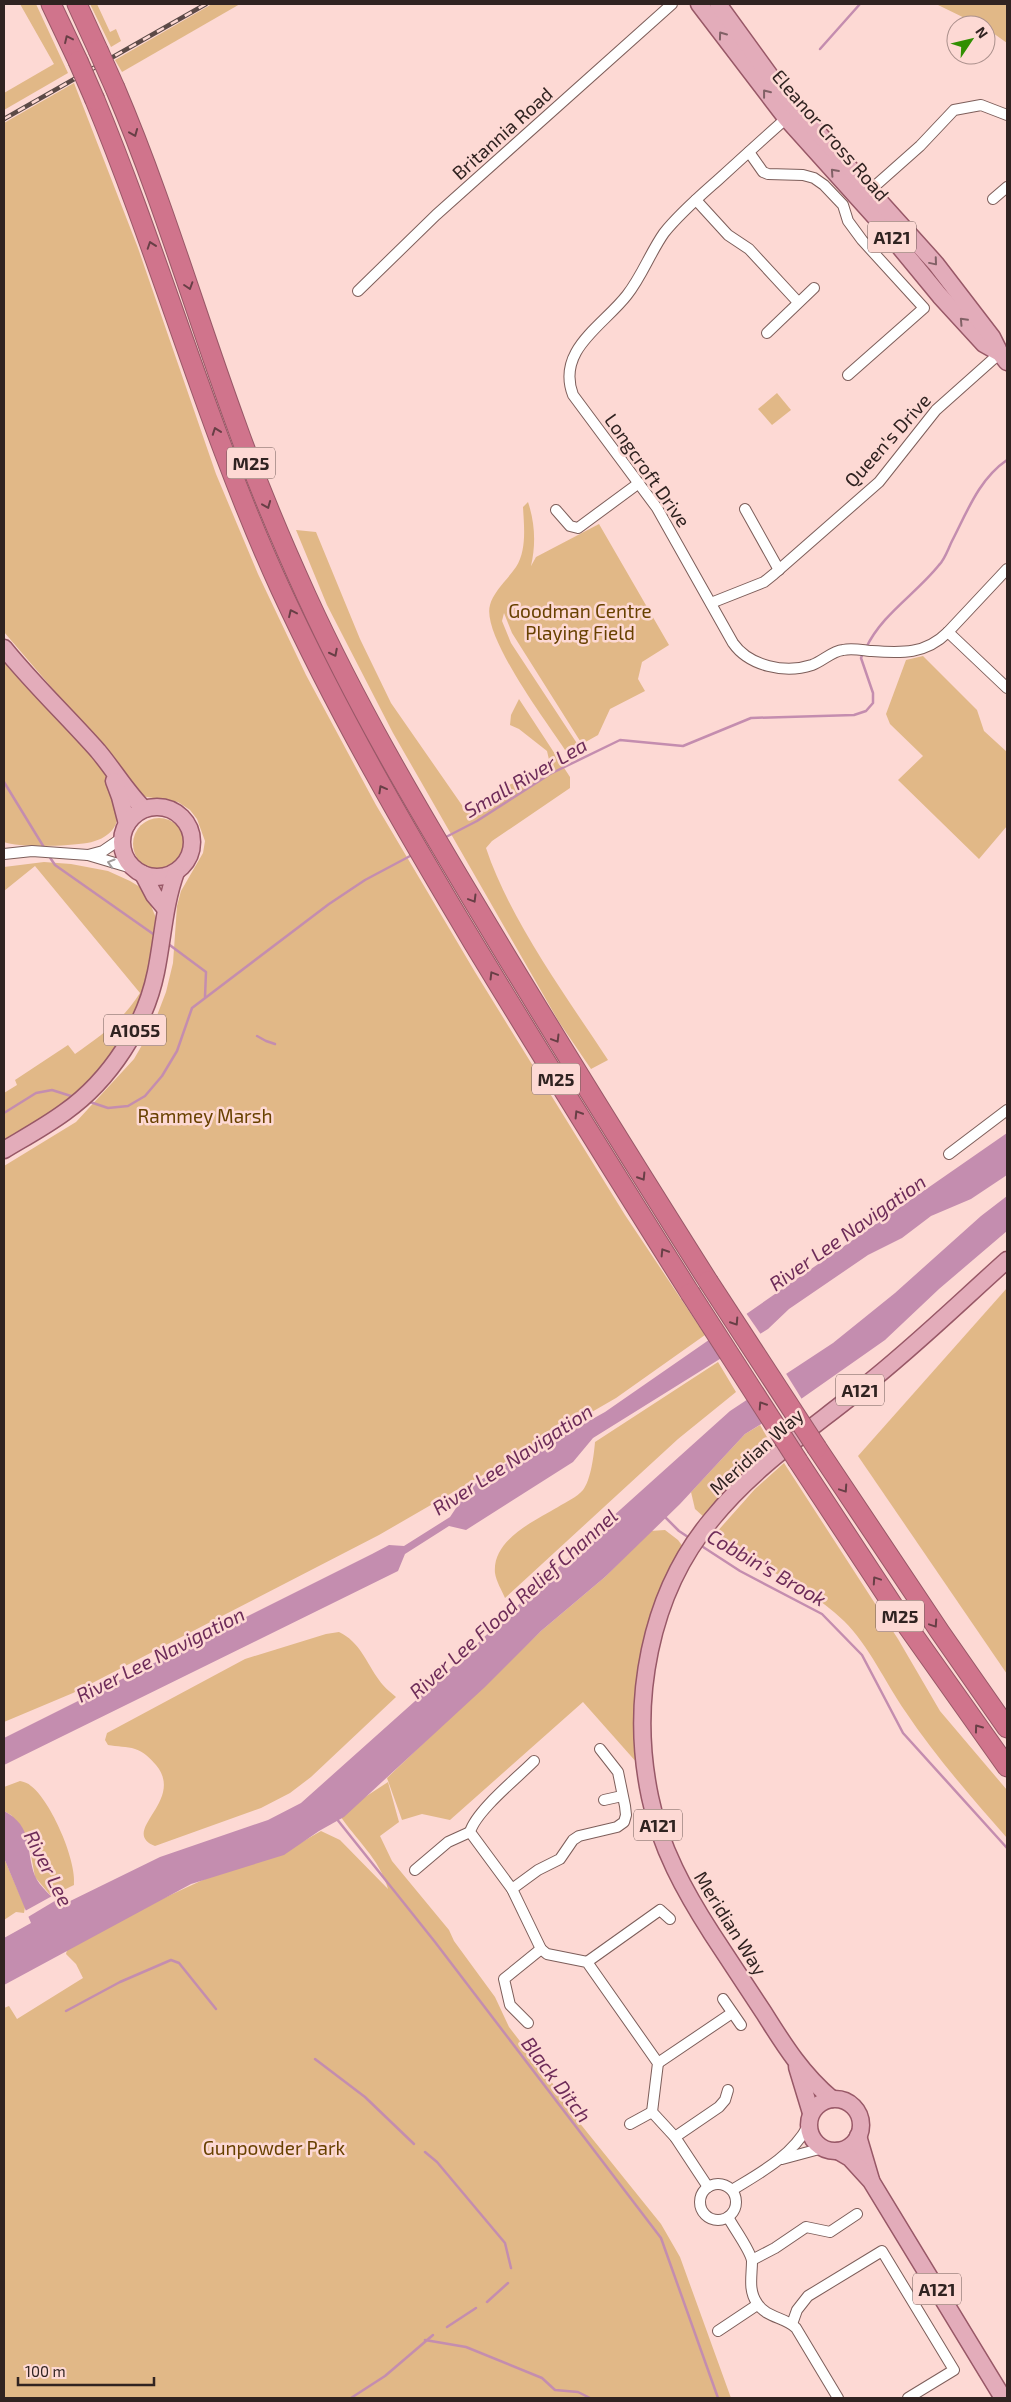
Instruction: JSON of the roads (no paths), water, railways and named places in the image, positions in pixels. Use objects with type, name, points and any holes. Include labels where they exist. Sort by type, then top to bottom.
[{"type":"highway","name":"M25","points":[[51,4],[95,100],[135,199],[243,503],[319,670],[425,862],[690,1293],[911,1632],[1007,1767]]},
{"type":"highway","name":"M25","points":[[77,4],[115,88],[157,193],[235,423],[270,512],[326,638],[368,719],[447,858],[592,1096],[708,1281],[940,1632],[1007,1728]]},
{"type":"main road","name":"Eleanor Cross Road","points":[[699,4],[791,114],[865,195],[875,217],[940,296],[984,344],[1003,358]]},
{"type":"main road","name":"Eleanor Cross Road","points":[[718,4],[791,114]]},
{"type":"main road","points":[[4,648],[106,761],[131,796],[144,809]]},
{"type":"main road","points":[[106,761],[120,797],[124,831],[124,854],[165,908]]},
{"type":"main road","points":[[124,831],[136,813],[144,809],[165,807],[178,813],[189,826],[192,840],[190,853],[185,864],[176,872],[161,877],[139,872]]},
{"type":"main road","name":"A1055","points":[[4,1150],[80,1100],[107,1071],[136,1029],[151,995],[160,951],[165,908],[176,872]]},
{"type":"main road","name":"Meridian Way","points":[[832,2099],[794,2060],[688,1897],[666,1850],[650,1797],[643,1745],[645,1676],[656,1624],[683,1561],[711,1519],[754,1474],[908,1351],[1007,1260]]},
{"type":"main road","name":"Meridian Way","points":[[794,2060],[810,2120]]},
{"type":"main road","points":[[832,2099],[848,2102],[858,2113],[860,2129],[858,2136],[847,2148],[831,2149],[814,2141],[810,2120],[818,2105],[832,2099]]},
{"type":"main road","name":"A121","points":[[858,2136],[871,2181]]},
{"type":"main road","name":"A121","points":[[831,2149],[850,2158],[871,2181],[1003,2398]]},
{"type":"street","name":"Britannia Road","points":[[358,291],[436,216],[672,4]]},
{"type":"street","points":[[865,195],[920,146],[954,110],[981,105],[1007,115]]},
{"type":"street","name":"Longcroft Drive","points":[[791,114],[696,200],[664,234],[638,282],[612,313],[581,342],[570,370],[569,381],[573,395],[657,508],[737,648],[750,660],[760,664],[783,667],[809,666],[838,651],[850,649],[876,651],[925,649],[938,642],[1007,569]]},
{"type":"street","points":[[749,152],[763,172],[768,174],[803,175],[817,179],[824,185],[843,205],[848,221],[862,240],[924,308],[848,375]]},
{"type":"street","points":[[993,199],[1007,187]]},
{"type":"street","points":[[696,200],[728,235],[749,249],[798,301]]},
{"type":"street","points":[[767,332],[814,288]]},
{"type":"street","name":"Queen's Drive","points":[[711,603],[764,582],[879,482],[936,410],[1003,358]]},
{"type":"street","points":[[556,510],[570,526],[578,528],[639,483]]},
{"type":"street","points":[[745,509],[778,570]]},
{"type":"street","points":[[948,632],[1007,688]]},
{"type":"street","points":[[88,855],[103,850],[124,831]]},
{"type":"street","points":[[4,854],[41,852],[88,855],[139,872]]},
{"type":"street","points":[[949,1154],[1007,1110]]},
{"type":"street","points":[[512,1889],[538,1870],[560,1859],[579,1836],[621,1825],[626,1815],[618,1772],[600,1749]]},
{"type":"street","points":[[470,1832],[472,1824],[481,1813],[534,1761]]},
{"type":"street","points":[[604,1800],[622,1796]]},
{"type":"street","points":[[415,1870],[448,1842],[470,1832]]},
{"type":"street","points":[[470,1832],[512,1889],[541,1949],[547,1954],[587,1962],[658,2063],[652,2112]]},
{"type":"street","points":[[587,1962],[660,1910],[670,1919]]},
{"type":"street","points":[[528,2023],[510,2005],[504,1979],[541,1949]]},
{"type":"street","points":[[723,1999],[741,2025]]},
{"type":"street","points":[[658,2063],[732,2012]]},
{"type":"street","points":[[676,2137],[719,2106],[725,2100],[728,2090]]},
{"type":"street","points":[[630,2124],[652,2112]]},
{"type":"street","points":[[652,2112],[676,2137],[708,2187]]},
{"type":"street","points":[[732,2190],[779,2160],[803,2136],[810,2120]]},
{"type":"street","points":[[779,2160],[831,2149]]},
{"type":"street","points":[[720,2184],[732,2190],[736,2204],[728,2217],[714,2219],[703,2212],[700,2198],[708,2187],[720,2184]]},
{"type":"street","points":[[752,2260],[775,2248],[806,2227],[830,2232],[858,2214]]},
{"type":"street","points":[[728,2217],[752,2260],[751,2282],[757,2305],[774,2318],[792,2324],[838,2398]]},
{"type":"street","points":[[792,2324],[797,2310],[808,2296],[882,2251],[954,2370],[908,2398]]},
{"type":"street","points":[[718,2331],[757,2305]]},
{"type":"waterway","points":[[820,49],[860,4]]},
{"type":"waterway","name":"Small River Lea","points":[[866,648],[890,614],[941,563],[981,486],[1007,460]]},
{"type":"waterway","name":"Small River Lea","points":[[444,838],[477,821],[550,774],[620,740],[683,746],[751,718],[854,715],[866,711],[873,703],[873,693],[861,658],[863,653]]},
{"type":"waterway","points":[[4,782],[45,849]]},
{"type":"waterway","name":"Small River Lea","points":[[87,1101],[108,1108],[128,1106],[145,1096],[162,1076],[177,1051],[192,1008],[329,904],[365,880],[412,855]]},
{"type":"waterway","points":[[49,856],[55,865],[156,936]]},
{"type":"waterway","points":[[167,943],[206,972],[205,997]]},
{"type":"waterway","points":[[257,1036],[275,1044]]},
{"type":"waterway","name":"Small River Lea","points":[[4,1113],[36,1093],[52,1090],[74,1097]]},
{"type":"waterway","name":"Cobbin's Brook","points":[[663,1515],[679,1531],[691,1539]]},
{"type":"waterway","name":"Cobbin's Brook","points":[[700,1545],[740,1571],[822,1614],[862,1655],[903,1733],[1007,1848]]},
{"type":"waterway","name":"Black Ditch","points":[[336,1818],[435,1942],[661,2238],[718,2398]]},
{"type":"waterway","points":[[66,2011],[120,1982],[171,1960],[179,1963],[216,2009]]},
{"type":"waterway","points":[[315,2059],[365,2097],[414,2144]]},
{"type":"waterway","points":[[425,2152],[437,2162],[505,2243],[511,2268]]},
{"type":"waterway","points":[[487,2302],[508,2283]]},
{"type":"waterway","points":[[447,2327],[476,2308]]},
{"type":"waterway","points":[[351,2398],[385,2376],[433,2335]]},
{"type":"waterway","points":[[425,2340],[466,2347],[542,2378],[555,2390],[578,2392],[590,2398]]},
{"type":"railway","points":[[4,119],[206,4]]},
{"type":"park label","name":"Goodman Centre Playing Field","points":[[580,621]]},
{"type":"park label","name":"Rammey Marsh","points":[[205,1115]]},
{"type":"park label","name":"Gunpowder Park","points":[[274,2147]]},
{"type":"water label","name":"River Lee Navigation","points":[[847,1232]]},
{"type":"water label","name":"River Lee Navigation","points":[[512,1459]]},
{"type":"water label","name":"River Lee Flood Relief Channel","points":[[513,1603]]},
{"type":"water label","name":"River Lee Navigation","points":[[160,1654]]},
{"type":"water label","name":"River Lee","points":[[49,1868]]}]
